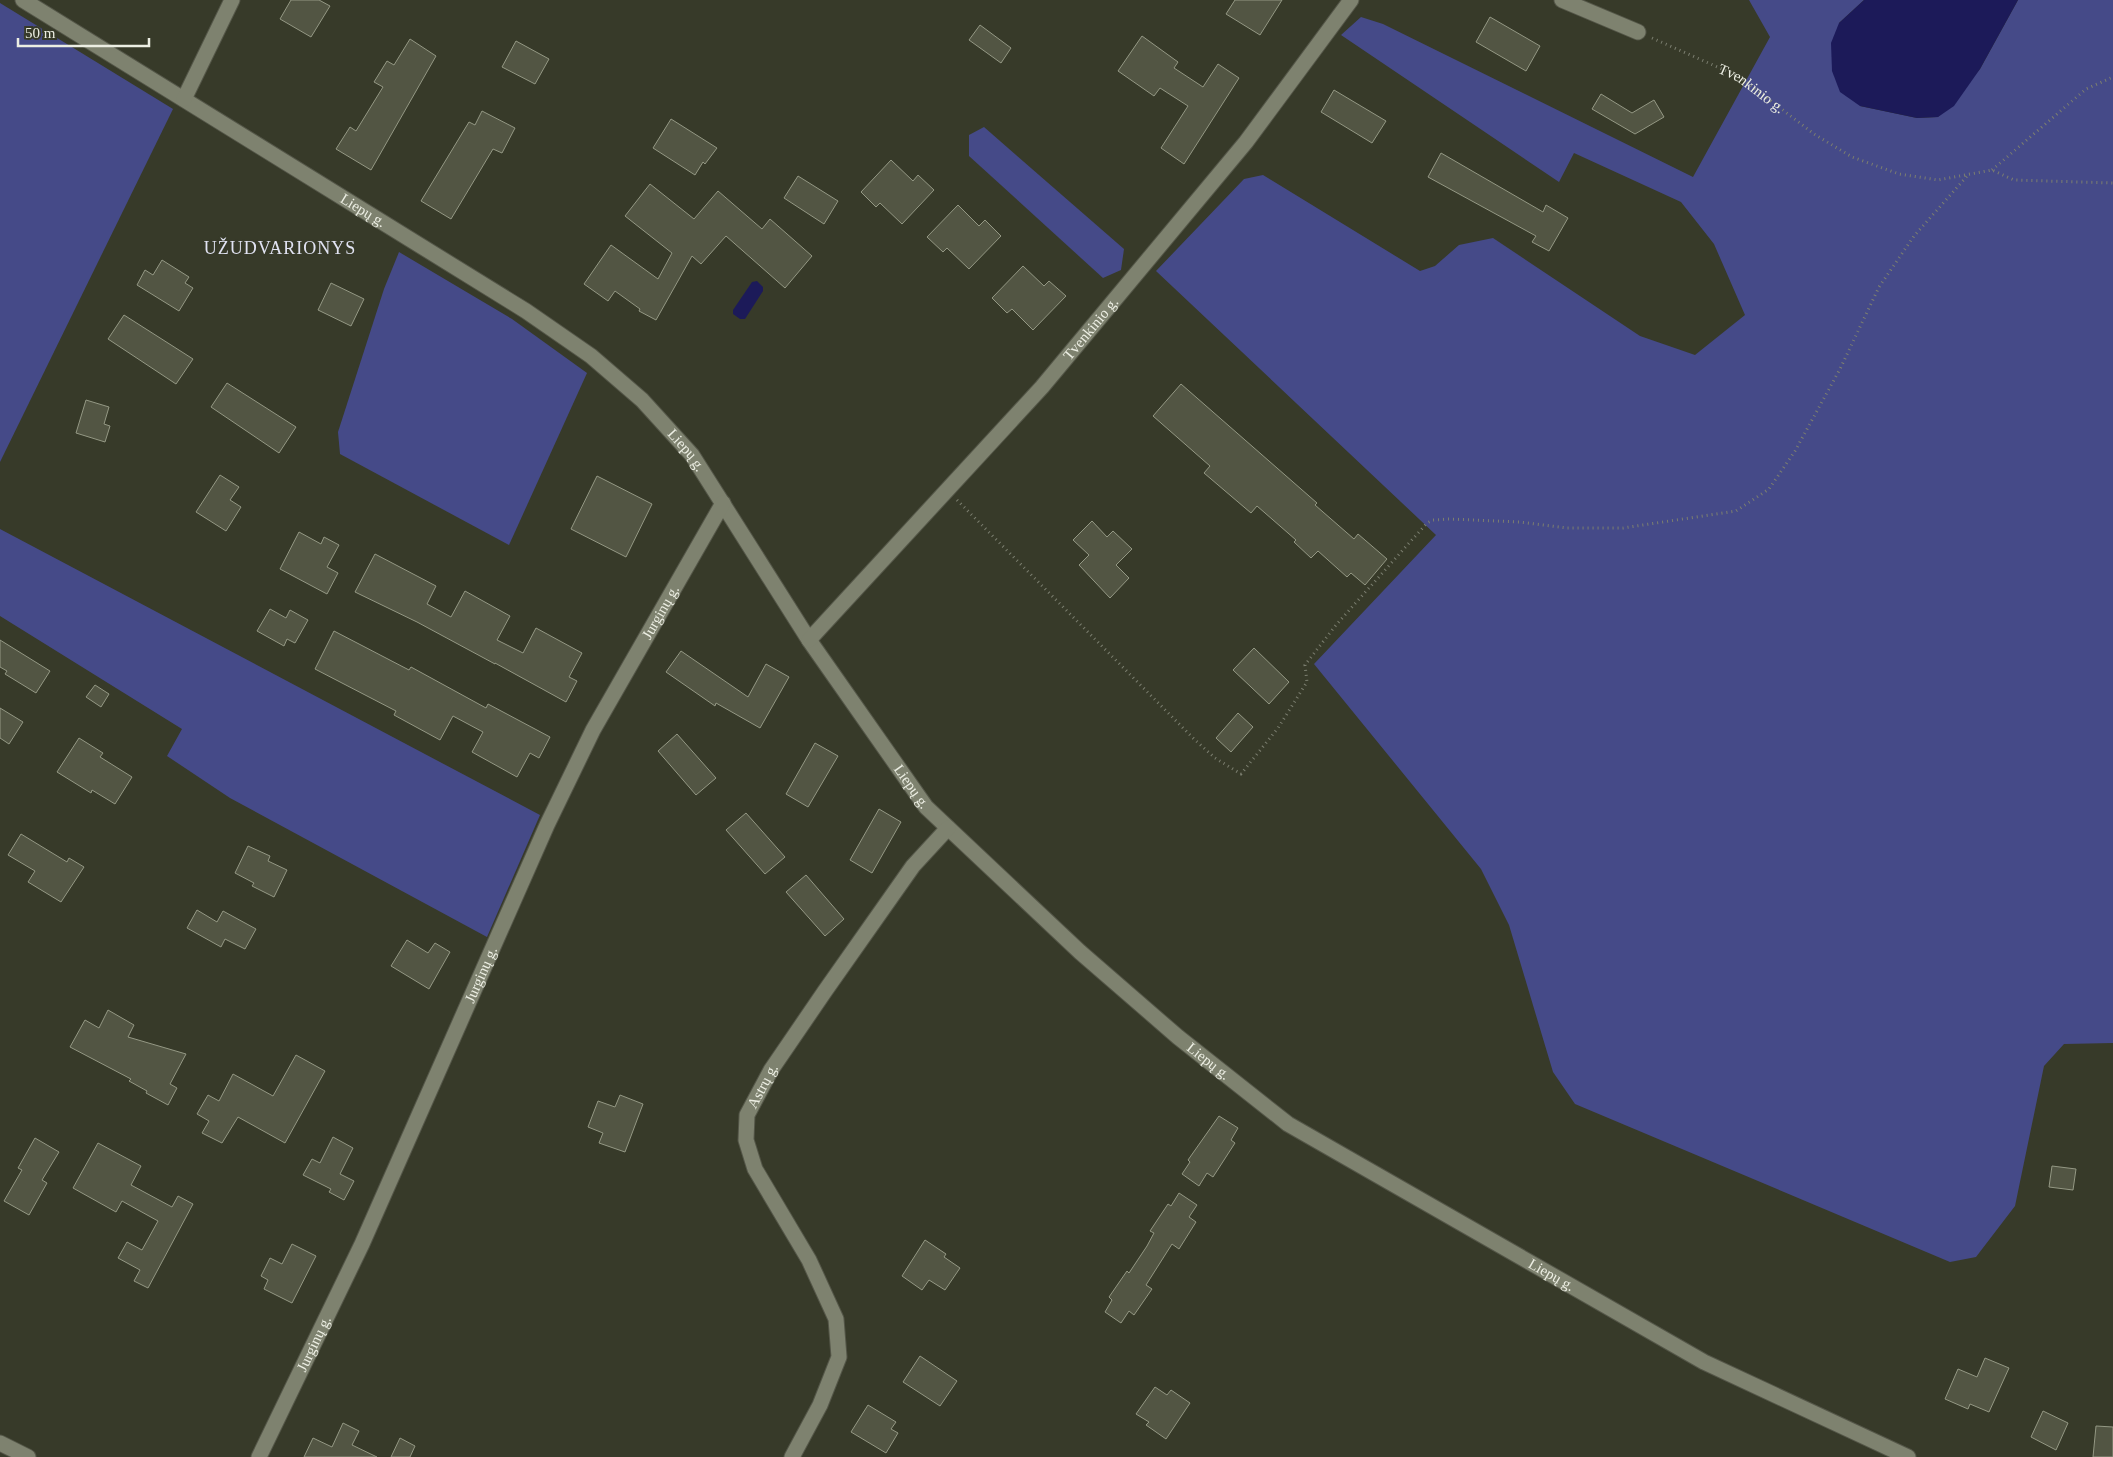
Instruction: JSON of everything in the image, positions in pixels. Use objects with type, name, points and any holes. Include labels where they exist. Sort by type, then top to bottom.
[{"type":"street","name":"Liepų g.","points":[[23,0],[526,311],[591,356],[642,400],[692,455],[809,640],[926,807],[1080,952],[1178,1038],[1280,1119],[1704,1362],[1908,1457]]},
{"type":"street","points":[[184,99],[232,0]]},
{"type":"street","name":"Tvenkinio g.","points":[[809,640],[1042,387],[1239,150],[1351,0]]},
{"type":"street","points":[[1562,0],[1638,32]]},
{"type":"street","name":"Jurginų g.","points":[[259,1457],[362,1244],[547,824],[593,730],[723,503]]},
{"type":"street","name":"Astrų g.","points":[[792,1457],[820,1405],[839,1357],[836,1319],[809,1260],[755,1169],[746,1140],[747,1115],[770,1070],[913,866],[948,828]]},
{"type":"street","points":[[0,1443],[28,1457]]},
{"type":"path","name":"Tvenkinio g.","points":[[1638,32],[1740,77],[1814,134],[1852,157],[1899,174],[1938,180],[1992,170]]},
{"type":"path","points":[[2113,77],[2086,89],[1992,170],[2014,180],[2113,183]]},
{"type":"path","points":[[947,491],[1194,739],[1215,758],[1241,774],[1278,728],[1307,682],[1305,665],[1336,625],[1421,528],[1433,520],[1519,522],[1567,528],[1622,528],[1736,510],[1769,489],[1795,451],[1840,369],[1879,287],[1914,236],[1969,174]]},
{"type":"shaded area","points":[[1749,0],[1864,0],[1839,23],[1860,106],[1917,118],[1938,117],[1980,69],[2018,0],[2113,0],[2113,1043],[2064,1044],[2044,1066],[2015,1206],[1976,1257],[1950,1262],[1575,1104],[1553,1072],[1509,925],[1481,869],[1314,664],[1436,535],[1156,271],[1244,179],[1263,175],[1420,271],[1435,266],[1459,245],[1493,238],[1640,336],[1695,355],[1745,315],[1714,244],[1681,202],[1574,153],[1559,182],[1341,35],[1361,17],[1383,24],[1693,177],[1770,37]]},
{"type":"shaded area","points":[[1864,0],[2018,0],[1980,69],[1954,106],[1938,117],[1917,118],[1860,106],[1840,92],[1832,71],[1831,43],[1839,23]]},
{"type":"shaded area","points":[[0,3],[173,109],[0,462]]},
{"type":"shaded area","points":[[984,127],[1124,249],[1121,270],[1103,278],[969,156],[969,135]]},
{"type":"shaded area","points":[[399,252],[512,319],[587,373],[509,545],[340,454],[338,432],[384,289]]},
{"type":"shaded area","points":[[757,281],[763,287],[763,291],[745,319],[740,319],[733,314],[733,310],[752,282]]},
{"type":"shaded area","points":[[0,529],[540,815],[487,937],[230,798],[167,756],[182,729],[0,616]]},
{"type":"building","points":[[291,0],[319,0],[330,6],[311,37],[280,19]]},
{"type":"building","points":[[1235,0],[1282,0],[1260,35],[1226,14]]},
{"type":"building","points":[[1490,17],[1540,46],[1526,71],[1476,42]]},
{"type":"building","points":[[980,25],[1011,48],[1001,63],[969,40]]},
{"type":"building","points":[[1142,36],[1178,62],[1174,68],[1203,87],[1218,64],[1239,78],[1184,164],[1161,148],[1188,106],[1160,88],[1154,96],[1118,71]]},
{"type":"building","points":[[410,39],[436,56],[371,170],[336,149],[350,127],[356,131],[383,87],[374,82],[387,61],[394,65]]},
{"type":"building","points":[[516,41],[549,59],[535,84],[502,67]]},
{"type":"building","points":[[1334,90],[1386,121],[1372,143],[1321,112]]},
{"type":"building","points":[[1601,94],[1632,113],[1654,100],[1664,117],[1635,134],[1592,109]]},
{"type":"building","points":[[482,111],[515,128],[502,153],[493,149],[451,219],[421,201],[469,122],[475,125]]},
{"type":"building","points":[[671,119],[717,148],[705,164],[703,162],[695,175],[653,148]]},
{"type":"building","points":[[1441,153],[1543,212],[1546,205],[1568,218],[1549,251],[1532,242],[1536,236],[1428,177]]},
{"type":"building","points":[[891,160],[913,181],[918,175],[934,190],[902,224],[880,203],[876,207],[861,192]]},
{"type":"building","points":[[798,176],[838,201],[824,224],[784,198]]},
{"type":"building","points":[[650,184],[694,219],[718,191],[762,229],[770,219],[812,256],[785,288],[726,236],[701,264],[692,256],[656,320],[639,311],[640,309],[615,291],[608,301],[584,284],[611,245],[658,279],[672,253],[625,216]]},
{"type":"building","points":[[958,205],[979,226],[985,220],[1001,236],[969,269],[947,248],[943,252],[927,237]]},
{"type":"building","points":[[162,260],[189,277],[185,283],[193,288],[179,311],[137,285],[145,270],[153,275]]},
{"type":"building","points":[[1023,266],[1044,286],[1049,281],[1066,296],[1033,330],[1012,309],[1007,313],[992,298]]},
{"type":"building","points":[[331,283],[364,299],[351,326],[318,310]]},
{"type":"building","points":[[124,315],[193,359],[176,384],[108,339]]},
{"type":"building","points":[[227,383],[296,427],[279,453],[211,407]]},
{"type":"building","points":[[1181,384],[1317,503],[1315,505],[1354,539],[1358,534],[1387,559],[1365,585],[1351,573],[1347,577],[1318,551],[1311,558],[1294,542],[1296,540],[1257,506],[1251,513],[1204,473],[1210,466],[1153,416]]},
{"type":"building","points":[[86,400],[109,407],[104,424],[110,426],[105,442],[76,433]]},
{"type":"building","points":[[220,475],[239,487],[230,500],[241,507],[226,531],[196,512]]},
{"type":"building","points":[[597,476],[652,504],[626,557],[571,529]]},
{"type":"building","points":[[1092,521],[1107,537],[1113,531],[1132,549],[1116,565],[1129,578],[1110,598],[1079,565],[1089,555],[1073,540]]},
{"type":"building","points":[[299,532],[321,544],[324,537],[339,545],[327,567],[338,573],[327,594],[280,569]]},
{"type":"building","points":[[375,554],[436,586],[427,604],[451,617],[465,591],[510,616],[497,640],[523,653],[536,628],[582,653],[569,677],[577,681],[566,702],[417,622],[355,592]]},
{"type":"building","points":[[270,609],[286,618],[290,610],[308,620],[295,643],[287,639],[284,646],[257,631]]},
{"type":"building","points":[[334,631],[409,670],[411,667],[486,708],[488,704],[550,737],[539,758],[530,753],[517,777],[472,752],[483,732],[453,716],[440,740],[394,715],[396,711],[315,669]]},
{"type":"building","points":[[0,640],[50,671],[36,693],[5,674],[7,671],[0,667]]},
{"type":"building","points":[[1254,648],[1289,682],[1269,704],[1233,670]]},
{"type":"building","points":[[681,651],[748,697],[766,664],[789,677],[760,728],[716,703],[715,706],[666,672]]},
{"type":"building","points":[[95,685],[109,694],[101,707],[86,697]]},
{"type":"building","points":[[0,708],[23,722],[9,744],[0,738]]},
{"type":"building","points":[[1238,713],[1253,727],[1231,752],[1216,738]]},
{"type":"building","points":[[677,734],[716,778],[696,795],[658,751]]},
{"type":"building","points":[[79,738],[103,753],[100,757],[132,777],[115,804],[92,790],[91,793],[57,772]]},
{"type":"building","points":[[815,743],[838,756],[808,807],[786,794]]},
{"type":"building","points":[[879,809],[901,822],[872,873],[850,860]]},
{"type":"building","points":[[746,813],[785,857],[765,874],[726,830]]},
{"type":"building","points":[[21,834],[67,862],[69,858],[84,867],[61,902],[28,882],[35,871],[8,855]]},
{"type":"building","points":[[248,846],[270,856],[268,861],[287,870],[274,897],[252,886],[254,883],[235,873]]},
{"type":"building","points":[[806,875],[844,919],[825,936],[786,892]]},
{"type":"building","points":[[197,910],[217,922],[223,911],[256,929],[245,949],[225,939],[221,947],[187,928]]},
{"type":"building","points":[[407,940],[428,953],[435,943],[450,952],[429,989],[391,966]]},
{"type":"building","points":[[108,1010],[134,1025],[128,1037],[186,1054],[170,1084],[177,1088],[168,1105],[146,1093],[147,1091],[129,1081],[131,1079],[70,1047],[85,1020],[99,1028]]},
{"type":"building","points":[[296,1055],[325,1071],[285,1143],[238,1117],[222,1143],[202,1133],[209,1121],[197,1114],[208,1095],[219,1101],[233,1074],[273,1096]]},
{"type":"building","points":[[620,1095],[643,1104],[625,1152],[599,1143],[603,1133],[588,1127],[598,1101],[615,1107]]},
{"type":"building","points":[[1219,1116],[1238,1128],[1231,1140],[1235,1143],[1213,1177],[1207,1173],[1199,1186],[1182,1174],[1190,1162],[1188,1160]]},
{"type":"building","points":[[333,1137],[353,1148],[340,1174],[354,1181],[344,1200],[329,1192],[331,1189],[303,1175],[312,1159],[320,1163]]},
{"type":"building","points":[[35,1138],[59,1152],[42,1180],[47,1183],[29,1215],[4,1201],[22,1170],[18,1168]]},
{"type":"building","points":[[98,1143],[141,1166],[131,1185],[172,1207],[178,1196],[193,1204],[148,1288],[134,1281],[140,1270],[118,1258],[127,1242],[142,1250],[158,1221],[122,1201],[116,1212],[73,1188]]},
{"type":"building","points":[[2052,1166],[2076,1169],[2073,1190],[2049,1187]]},
{"type":"building","points":[[1179,1193],[1197,1205],[1189,1217],[1196,1222],[1179,1249],[1172,1244],[1146,1285],[1152,1289],[1134,1315],[1129,1311],[1121,1323],[1105,1312],[1112,1300],[1109,1297],[1127,1271],[1129,1273],[1154,1233],[1150,1231],[1168,1204],[1171,1206]]},
{"type":"building","points":[[925,1240],[946,1254],[944,1257],[960,1268],[945,1290],[929,1280],[922,1290],[902,1276]]},
{"type":"building","points":[[292,1244],[316,1256],[292,1303],[264,1289],[268,1280],[261,1276],[270,1258],[282,1264]]},
{"type":"building","points":[[920,1356],[957,1381],[940,1406],[903,1382]]},
{"type":"building","points":[[1985,1358],[2009,1368],[1989,1412],[1970,1404],[1968,1409],[1945,1399],[1958,1369],[1977,1377]]},
{"type":"building","points":[[1155,1387],[1167,1395],[1171,1390],[1190,1403],[1166,1439],[1146,1425],[1149,1422],[1136,1414]]},
{"type":"building","points":[[868,1405],[896,1422],[891,1429],[898,1433],[886,1453],[851,1432]]},
{"type":"building","points":[[2043,1411],[2068,1423],[2056,1450],[2031,1437]]},
{"type":"building","points":[[343,1423],[359,1431],[352,1445],[377,1457],[304,1457],[313,1438],[332,1447]]},
{"type":"building","points":[[2096,1426],[2113,1427],[2113,1457],[2093,1457]]},
{"type":"building","points":[[400,1438],[415,1446],[410,1457],[391,1457]]},
{"type":"district","name":"UŽUDVARIONYS","points":[[280,248]]}]
